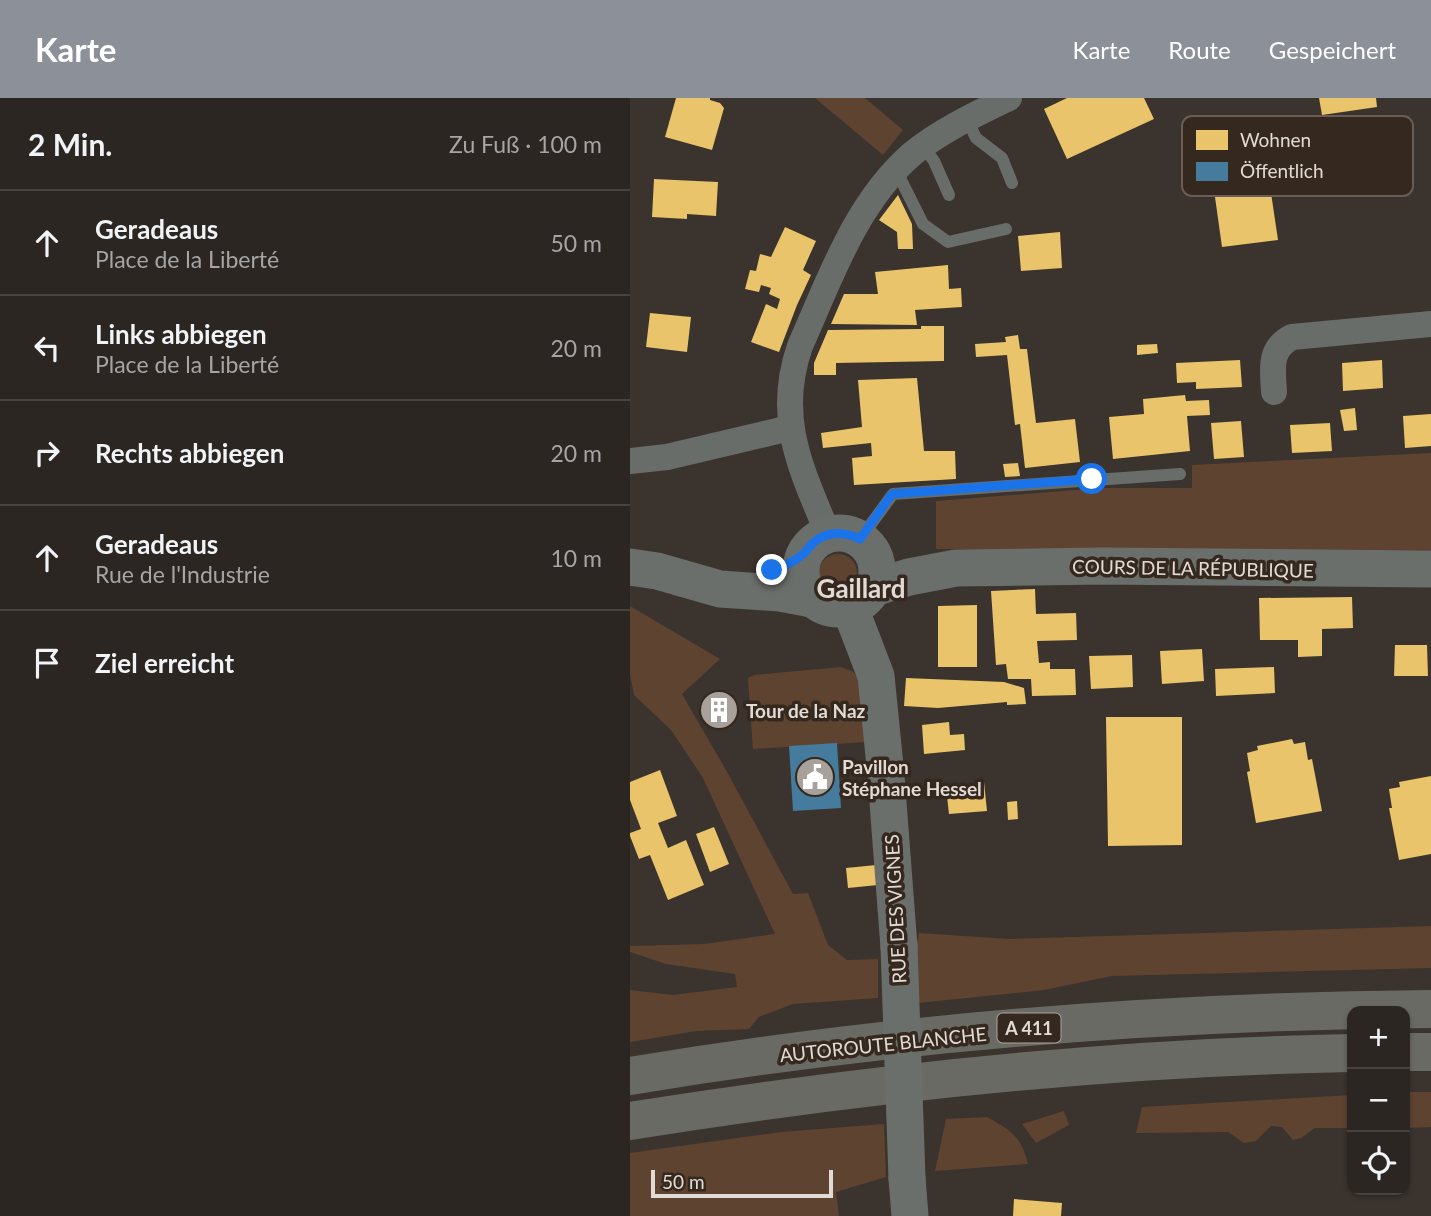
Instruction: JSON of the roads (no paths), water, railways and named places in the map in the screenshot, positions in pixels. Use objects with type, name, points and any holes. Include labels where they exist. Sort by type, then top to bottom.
[{"type":"highway","name":"AUTOROUTE BLANCHE","points":[[630,1076],[853,1045],[1014,1029],[1190,1017],[1431,1009]]},
{"type":"highway","points":[[1410,1052],[1431,1052]]},
{"type":"highway","name":"A 411","points":[[630,1121],[830,1092],[1007,1073],[1186,1059],[1347,1053]]},
{"type":"street","points":[[841,544],[801,577],[806,592],[812,599],[826,608],[842,610],[862,598],[877,565],[841,544],[799,457],[790,428],[789,387],[800,346],[867,205],[896,170],[923,146],[967,119],[1009,98]]},
{"type":"street","points":[[1274,392],[1274,356],[1282,343],[1292,337],[1431,324]]},
{"type":"street","points":[[630,461],[667,457],[790,428]]},
{"type":"street","points":[[630,552],[660,555],[712,570],[742,573],[772,570],[841,544]]},
{"type":"street","name":"COURS DE LA RÉPUBLIQUE","points":[[841,544],[956,568]]},
{"type":"street","name":"COURS DE LA RÉPUBLIQUE","points":[[862,598],[898,579],[956,568],[1103,566],[1431,569]]},
{"type":"street","points":[[630,567],[657,571],[720,589],[780,593],[812,599]]},
{"type":"street","name":"RUE DES VIGNES","points":[[862,598],[876,676],[886,776],[899,947],[910,1216]]},
{"type":"lane","points":[[967,119],[976,138],[1002,158],[1012,183]]},
{"type":"lane","points":[[923,146],[934,161],[949,195]]},
{"type":"lane","points":[[896,170],[923,224],[948,242],[1006,229]]},
{"type":"lane","points":[[841,544],[892,494],[1180,474]]},
{"type":"place","name":"Tour de la Naz","points":[[719,710]]},
{"type":"place","name":"Pavillon Stéphane Hessel","points":[[815,777]]},
{"type":"district","name":"Gaillard","points":[[861,588]]}]
